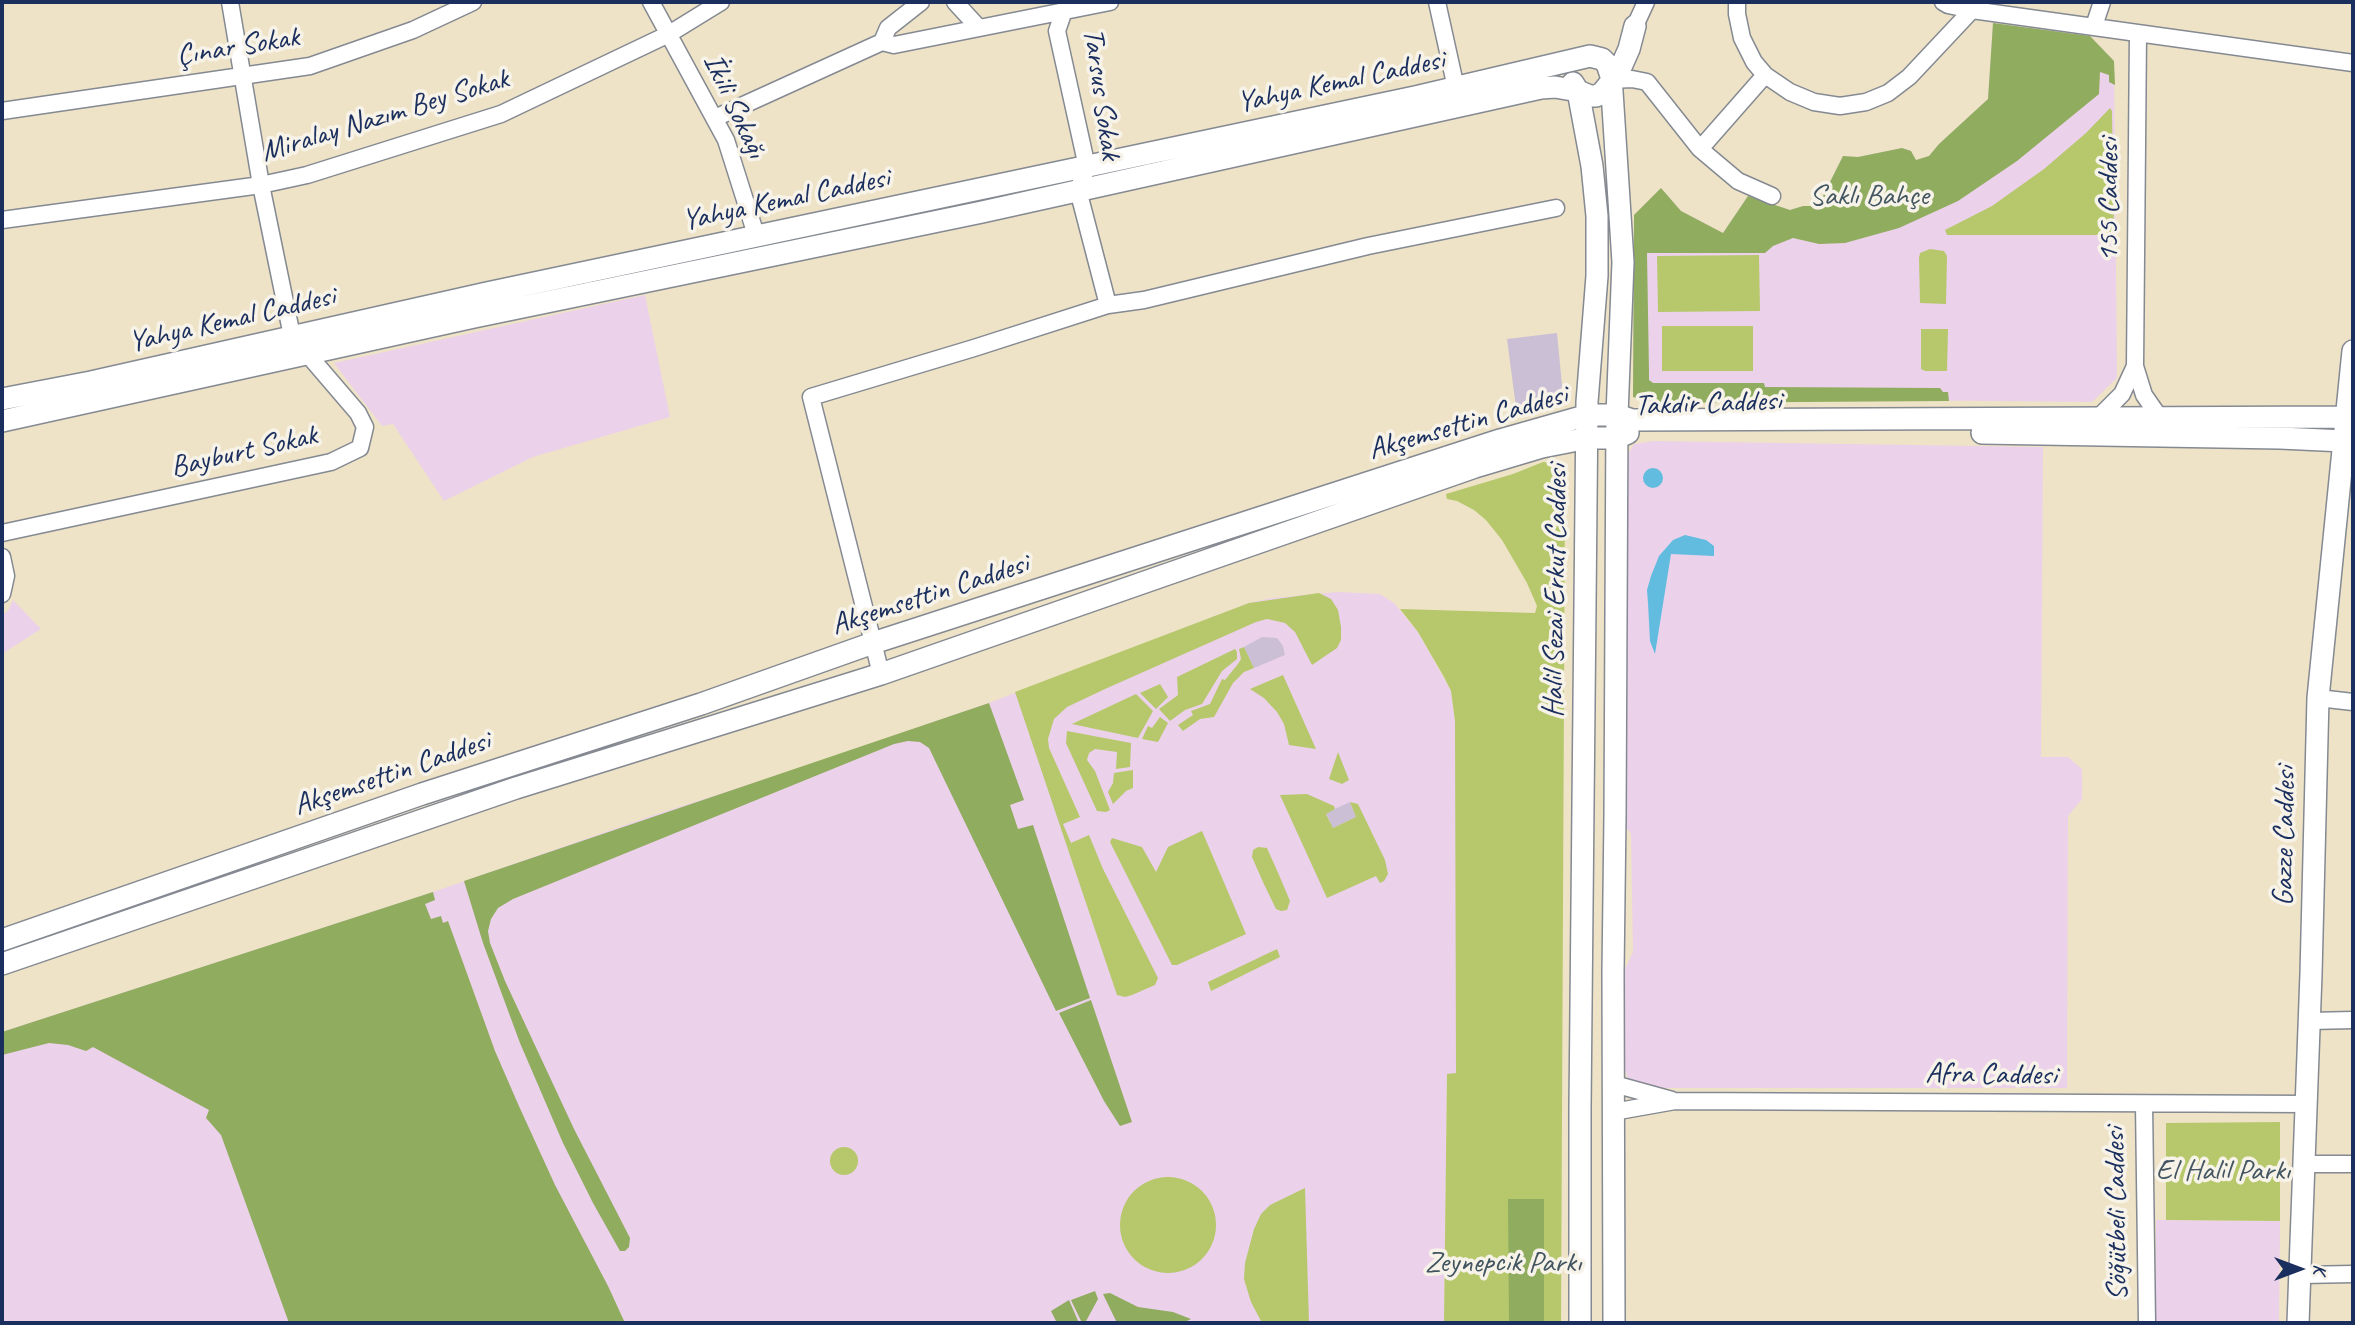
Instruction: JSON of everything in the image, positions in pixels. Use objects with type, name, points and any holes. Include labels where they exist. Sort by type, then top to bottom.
[{"type":"main road","name":"Yahya Kemal Caddesi","points":[[2,400],[1456,88],[1586,57],[1609,49],[1635,26]]},
{"type":"main road","points":[[1578,91],[1590,96],[1602,93],[1621,67],[1635,26]]},
{"type":"main road","points":[[1586,57],[1602,59],[1607,64],[1611,80],[1623,262],[1616,415],[1588,415],[1597,276],[1597,216],[1592,166],[1572,73],[1574,67],[1586,57]]},
{"type":"main road","name":"Yahya Kemal Caddesi","points":[[2,421],[474,317],[900,229],[1541,88],[1555,87],[1578,91]]},
{"type":"main road","name":"Gazze Caddesi","points":[[2298,1323],[2310,1021],[2318,698],[2344,441],[2350,417],[2353,351]]},
{"type":"main road","name":"Akşemsettin Caddesi","points":[[2,940],[422,794],[701,704],[873,643],[1500,440],[1588,415],[1588,438],[1542,447],[1475,467],[881,674],[516,788],[2,964]]},
{"type":"main road","name":"Takdir Caddesi","points":[[2344,441],[2280,438],[1632,431],[1616,438],[1616,415],[1632,420],[2350,417]]},
{"type":"main road","name":"Halil Sezai Erkut Caddesi","points":[[1580,1323],[1580,1083],[1588,438],[1616,438],[1614,1323]]},
{"type":"main road","points":[[1580,1083],[1590,1077],[1599,1076],[1614,1084]]},
{"type":"main road","points":[[1580,1107],[1597,1118],[1613,1112]]},
{"type":"street","points":[[230,2],[261,185],[292,336]]},
{"type":"street","name":"Çınar Sokak","points":[[2,111],[310,66],[413,30],[474,2]]},
{"type":"street","name":"İkili Sokağı","points":[[651,2],[726,139],[757,237]]},
{"type":"street","name":"Miralay Nazım Bey Sokak","points":[[2,220],[261,185],[307,175],[501,114],[669,34],[721,2]]},
{"type":"street","points":[[883,42],[888,28],[921,2]]},
{"type":"street","points":[[955,2],[978,27]]},
{"type":"street","points":[[715,118],[883,42],[894,45],[1066,7],[1110,2]]},
{"type":"street","points":[[1437,2],[1456,88]]},
{"type":"street","points":[[1635,26],[1646,2]]},
{"type":"street","points":[[1737,2],[1742,38],[1765,75],[1790,92],[1814,102],[1840,106],[1866,102],[1888,93],[1909,77],[1972,10]]},
{"type":"street","points":[[1943,2],[1972,10],[2353,63]]},
{"type":"street","points":[[2094,26],[2102,2]]},
{"type":"street","name":"Tarsus Sokak","points":[[1066,7],[1058,31],[1087,167],[1078,190],[1108,305]]},
{"type":"street","name":"155 Caddesi","points":[[2137,34],[2135,366],[2144,395],[2160,418]]},
{"type":"street","points":[[1700,149],[1765,75]]},
{"type":"street","points":[[1611,80],[1632,79],[1647,82],[1700,149],[1738,181],[1772,197]]},
{"type":"street","points":[[881,674],[811,397],[1108,305],[1144,300],[1368,246],[1556,208]]},
{"type":"street","name":"Bayburt Sokak","points":[[2,533],[331,462],[360,448],[365,427],[358,413],[292,336]]},
{"type":"street","name":"155 Caddesi","points":[[2098,418],[2122,394],[2135,366]]},
{"type":"street","points":[[2,557],[6,576],[2,594]]},
{"type":"street","points":[[2318,698],[2353,702]]},
{"type":"street","points":[[2310,1021],[2353,1020]]},
{"type":"street","name":"Afra Caddesi","points":[[1614,1084],[1675,1101]]},
{"type":"street","name":"Afra Caddesi","points":[[1613,1112],[1675,1101],[2306,1104]]},
{"type":"street","name":"Söğütbeli Caddesi","points":[[2144,1104],[2147,1323]]},
{"type":"street","points":[[2304,1164],[2353,1164]]},
{"type":"street","points":[[2301,1275],[2353,1274]]},
{"type":"shaded area","points":[[1993,23],[2090,36],[2114,61],[2117,378],[2092,402],[1888,400],[1654,403],[1633,397],[1634,215],[1661,188],[1681,211],[1723,233],[1748,196],[1790,210],[1803,206],[1818,206],[1843,156],[1858,157],[1902,148],[1911,151],[1916,160],[1929,156],[1988,99]]},
{"type":"shaded area","points":[[645,295],[670,417],[533,457],[444,501],[393,424],[382,426],[334,363]]},
{"type":"shaded area","points":[[1557,333],[1561,392],[1552,402],[1517,415],[1507,339]]},
{"type":"shaded area","points":[[1653,441],[2043,447],[2041,757],[2068,757],[2082,769],[2082,799],[2068,816],[2067,1088],[1653,1088],[1628,1079],[1624,1066],[1625,969],[1633,952],[1631,834],[1626,827],[1627,456],[1634,444]]},
{"type":"shaded area","points":[[1338,592],[1380,594],[1394,603],[1418,632],[1451,691],[1457,774],[1456,1074],[1447,1074],[1444,1323],[2,1323],[2,1032],[433,892],[657,814],[804,767],[989,703],[1249,603],[1272,598]]},
{"type":"shaded area","points":[[13,600],[41,629],[2,654],[2,615],[8,611]]},
{"type":"shaded area","points":[[1262,637],[1277,638],[1285,655],[1254,668],[1244,647]]},
{"type":"shaded area","points":[[1350,802],[1356,817],[1333,828],[1326,813]]},
{"type":"shaded area","points":[[2156,1220],[2280,1221],[2279,1323],[2156,1323]]},
{"type":"green space","name":"Saklı Bahçe","points":[[1993,23],[2090,36],[2114,61],[2115,85],[2109,82],[2109,75],[2100,72],[2099,94],[2017,161],[1958,201],[1899,228],[1845,243],[1819,244],[1793,238],[1773,246],[1765,253],[1647,253],[1649,380],[1653,383],[1940,388],[1943,392],[1948,392],[1949,401],[1654,403],[1633,397],[1634,215],[1661,188],[1681,211],[1723,233],[1748,196],[1790,210],[1803,206],[1818,206],[1843,156],[1858,157],[1902,148],[1911,151],[1916,160],[1929,156],[1988,99]]},
{"type":"green space","points":[[2110,108],[2114,235],[1947,235],[1945,230],[1992,206],[2044,169]]},
{"type":"green space","points":[[1930,249],[1944,251],[1947,256],[1946,304],[1920,303],[1919,258],[1920,253]]},
{"type":"green space","points":[[1759,255],[1760,311],[1658,312],[1657,256]]},
{"type":"green space","points":[[1662,326],[1753,326],[1753,371],[1662,371]]},
{"type":"green space","points":[[1921,329],[1948,329],[1947,371],[1921,369]]},
{"type":"green space","name":"Zeynepcik Parkı","points":[[1543,462],[1560,466],[1565,482],[1561,1323],[1444,1323],[1447,1074],[1456,1073],[1455,721],[1451,691],[1418,632],[1400,609],[1535,613],[1537,606],[1527,583],[1502,540],[1474,510],[1447,499],[1446,494]]},
{"type":"green space","points":[[1319,593],[1331,599],[1338,610],[1341,640],[1337,648],[1312,665],[1295,632],[1285,623],[1267,619],[1105,689],[1067,707],[1054,719],[1048,739],[1049,748],[1080,817],[1063,824],[1071,843],[1089,835],[1103,869],[1158,978],[1155,985],[1132,995],[1117,995],[1015,692],[1249,603]]},
{"type":"green space","points":[[1244,647],[1254,668],[1244,672],[1233,683],[1214,717],[1200,719],[1183,731],[1178,725],[1193,715],[1191,711],[1210,704],[1222,679],[1225,680],[1241,659],[1239,649]]},
{"type":"green space","points":[[1235,649],[1237,659],[1222,671],[1202,704],[1185,710],[1170,721],[1159,709],[1178,695],[1177,677]]},
{"type":"green space","points":[[1283,675],[1316,749],[1289,745],[1284,724],[1277,712],[1264,698],[1250,689]]},
{"type":"green space","points":[[1160,684],[1168,697],[1156,709],[1140,693]]},
{"type":"green space","points":[[1136,694],[1153,711],[1138,738],[1072,724]]},
{"type":"green space","points":[[989,703],[1024,800],[1010,805],[1018,829],[1033,825],[1090,998],[1056,1011],[929,748],[920,742],[894,744],[513,899],[498,908],[488,931],[490,943],[574,1129],[630,1238],[629,1247],[620,1251],[563,1143],[520,1043],[483,943],[464,881]]},
{"type":"green space","points":[[1160,717],[1168,723],[1158,742],[1142,739],[1148,726],[1152,728]]},
{"type":"green space","points":[[1067,731],[1131,743],[1130,767],[1116,769],[1117,752],[1095,749],[1089,753],[1087,760],[1095,771],[1110,810],[1097,811],[1066,743]]},
{"type":"green space","points":[[1338,752],[1349,780],[1342,784],[1329,779]]},
{"type":"green space","points":[[1133,770],[1133,788],[1113,804],[1108,792],[1114,773]]},
{"type":"green space","points":[[1307,794],[1334,806],[1335,809],[1326,814],[1333,828],[1356,817],[1350,802],[1358,804],[1385,860],[1388,874],[1384,881],[1380,883],[1376,876],[1327,898],[1280,795]]},
{"type":"green space","points":[[1202,831],[1246,934],[1172,965],[1110,842],[1112,838],[1142,847],[1156,872],[1168,847]]},
{"type":"green space","points":[[1258,847],[1267,848],[1290,901],[1287,910],[1276,909],[1263,882],[1252,857],[1253,850]]},
{"type":"green space","points":[[433,892],[435,900],[425,904],[431,919],[441,916],[443,923],[448,921],[495,1051],[518,1104],[555,1185],[625,1323],[289,1323],[221,1135],[206,1118],[209,1110],[93,1047],[86,1051],[49,1043],[2,1055],[2,1032]]},
{"type":"green space","points":[[1277,949],[1280,957],[1211,991],[1208,982]]},
{"type":"green space","points":[[1091,1000],[1132,1122],[1120,1126],[1104,1101],[1059,1013]]},
{"type":"green space","name":"El Halil Parkı","points":[[2280,1122],[2280,1221],[2166,1220],[2166,1123]]},
{"type":"green space","points":[[844,1147],[854,1151],[858,1161],[854,1171],[844,1175],[834,1171],[830,1161],[834,1151]]},
{"type":"green space","points":[[1168,1177],[1186,1181],[1202,1191],[1212,1207],[1216,1225],[1212,1243],[1202,1259],[1186,1269],[1168,1273],[1150,1269],[1134,1259],[1124,1243],[1120,1225],[1124,1207],[1134,1191],[1150,1181]]},
{"type":"green space","points":[[1305,1188],[1309,1323],[1262,1323],[1251,1302],[1244,1279],[1245,1263],[1254,1229],[1261,1214],[1270,1205]]},
{"type":"green space","points":[[1508,1199],[1544,1199],[1544,1323],[1509,1323]]},
{"type":"green space","points":[[1095,1291],[1098,1299],[1085,1323],[1082,1323],[1071,1300]]},
{"type":"green space","points":[[1110,1293],[1138,1307],[1173,1312],[1191,1319],[1183,1323],[1117,1323],[1103,1294]]},
{"type":"green space","points":[[1069,1300],[1079,1323],[1057,1323],[1051,1311]]},
{"type":"water","points":[[1653,468],[1660,471],[1663,478],[1660,485],[1653,488],[1646,485],[1643,478],[1646,471]]},
{"type":"water","points":[[1685,535],[1706,540],[1714,546],[1714,556],[1671,554],[1655,654],[1650,641],[1647,590],[1659,556],[1673,540]]}]
